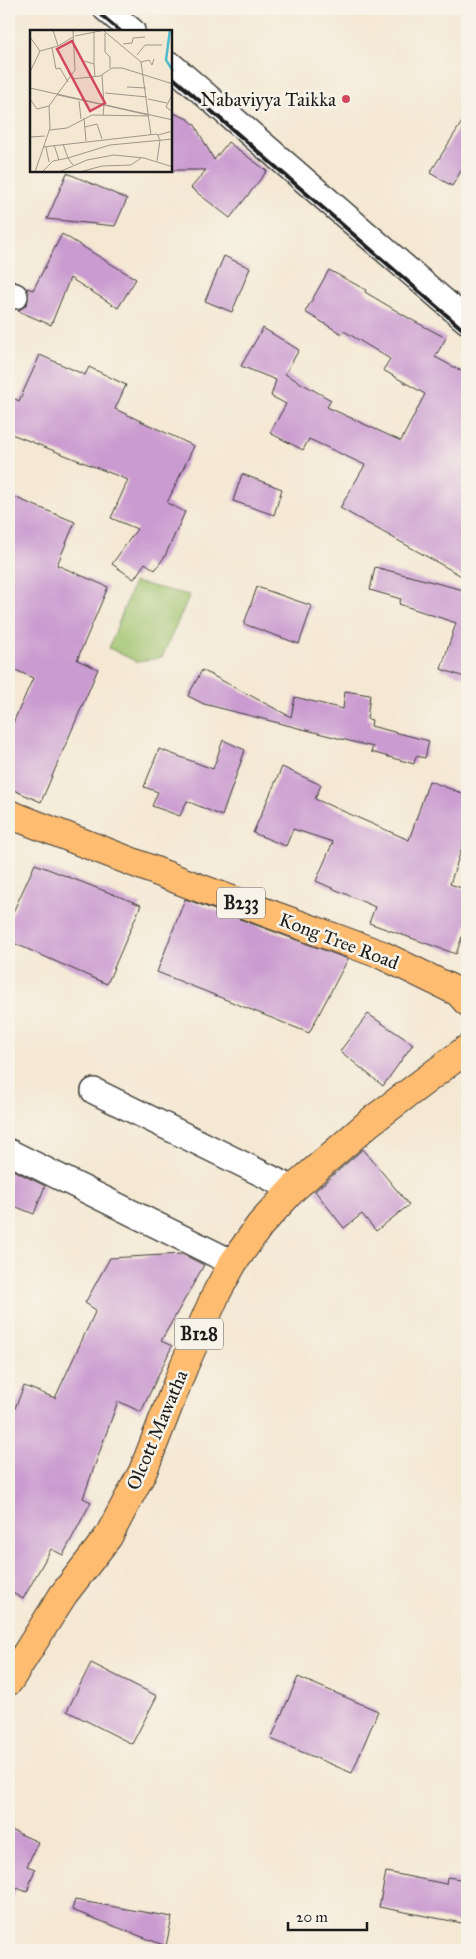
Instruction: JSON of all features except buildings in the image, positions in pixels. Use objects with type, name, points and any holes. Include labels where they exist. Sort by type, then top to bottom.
[{"type":"main road","name":"Kong Tree Road","points":[[9,814],[194,886],[382,955],[458,992],[467,1002]]},
{"type":"main road","name":"Olcott Mawatha","points":[[9,1681],[63,1595],[112,1529],[143,1471],[184,1366],[217,1292],[233,1263],[260,1226],[293,1189],[370,1122],[467,1049]]},
{"type":"street","points":[[106,9],[131,30]]},
{"type":"street","points":[[172,66],[467,320]]},
{"type":"street","points":[[94,1092],[293,1189]]},
{"type":"street","points":[[9,1152],[233,1263]]},
{"type":"green space","points":[[134,582],[190,595],[162,657],[137,662],[109,648]]},
{"type":"railway","points":[[94,9],[119,30]]},
{"type":"railway","points":[[172,77],[467,333]]},
{"type":"place","name":"Nabaviyya Taikka","points":[[346,99]]}]
